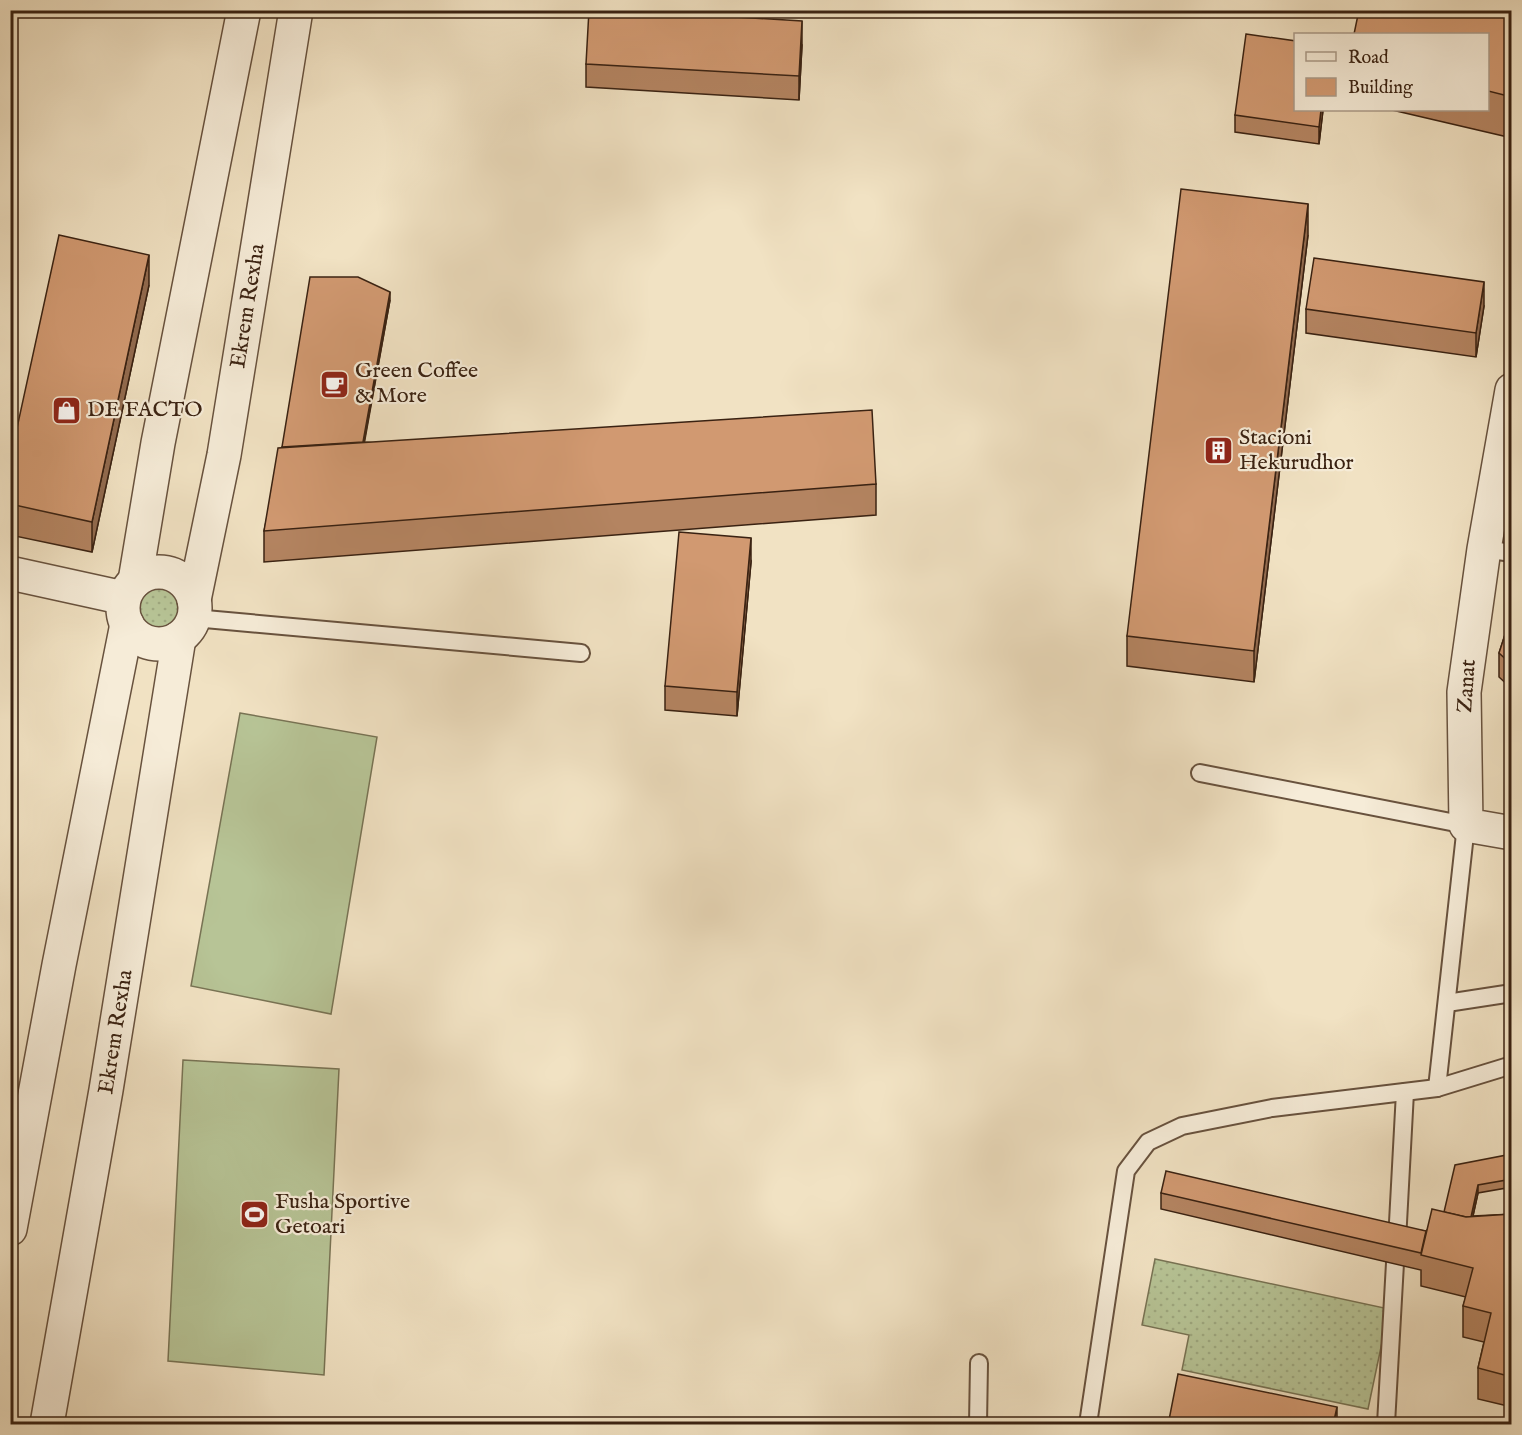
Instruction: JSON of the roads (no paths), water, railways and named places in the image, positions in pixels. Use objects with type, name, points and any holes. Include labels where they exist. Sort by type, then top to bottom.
[{"type":"street","points":[[10,1229],[160,432],[244,10]]},
{"type":"street","name":"Ekrem Rexha","points":[[47,1425],[189,618],[224,455],[296,10]]},
{"type":"street","name":"Zanat","points":[[1466,825],[1464,692],[1498,551],[1512,390]]},
{"type":"street","points":[[157,572],[171,573],[178,577],[192,593],[189,618],[168,643],[155,644],[133,633],[129,601],[146,574],[157,572]]},
{"type":"street","points":[[10,573],[129,601]]},
{"type":"street","points":[[1466,825],[1512,833]]},
{"type":"lane","points":[[189,618],[581,653]]},
{"type":"lane","points":[[1200,773],[1466,825],[1437,1088]]},
{"type":"lane","points":[[1447,1003],[1512,993]]},
{"type":"lane","points":[[1088,1425],[1126,1171],[1148,1142],[1182,1126],[1261,1111],[1437,1088],[1512,1065]]},
{"type":"lane","points":[[1397,1241],[1405,1092]]},
{"type":"lane","points":[[1386,1425],[1395,1263]]},
{"type":"lane","points":[[978,1425],[979,1363]]},
{"type":"place","name":"Green Coffee & More","points":[[334,384]]},
{"type":"place","name":"DE FACTO","points":[[66,410]]},
{"type":"place","name":"Stacioni Hekurudhor","points":[[1218,451]]},
{"type":"place","name":"Fusha Sportive Getoari","points":[[254,1215]]}]
